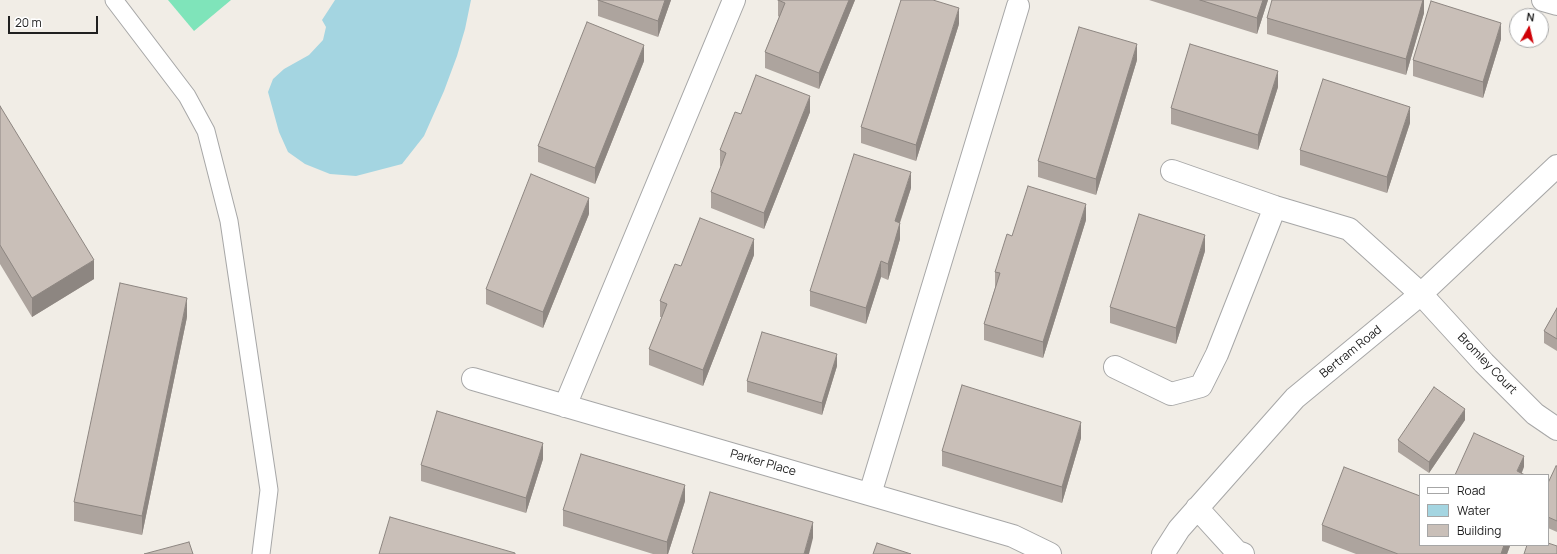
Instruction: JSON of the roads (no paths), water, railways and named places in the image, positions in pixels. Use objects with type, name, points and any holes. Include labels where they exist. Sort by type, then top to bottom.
[{"type":"street","points":[[565,406],[734,0]]},
{"type":"street","points":[[1543,0],[1557,4]]},
{"type":"street","points":[[870,494],[1018,6]]},
{"type":"street","name":"Bertram Road","points":[[1163,554],[1179,529],[1294,398],[1421,294],[1557,166]]},
{"type":"street","name":"Bromley Court","points":[[1172,171],[1275,207],[1348,229],[1421,294],[1489,369],[1534,414],[1557,429]]},
{"type":"street","points":[[1115,367],[1171,394],[1201,386],[1217,354],[1275,207]]},
{"type":"street","name":"Parker Place","points":[[473,380],[1013,536],[1050,554]]},
{"type":"street","points":[[1197,508],[1237,552],[1243,554]]},
{"type":"lane","points":[[114,0],[187,96],[206,131],[230,221],[269,490],[260,554]]},
{"type":"water","points":[[335,0],[471,0],[465,29],[457,56],[444,91],[424,136],[402,164],[356,176],[330,174],[305,164],[288,152],[279,132],[268,92],[273,79],[284,69],[309,55],[323,40],[326,27],[322,20]]}]
